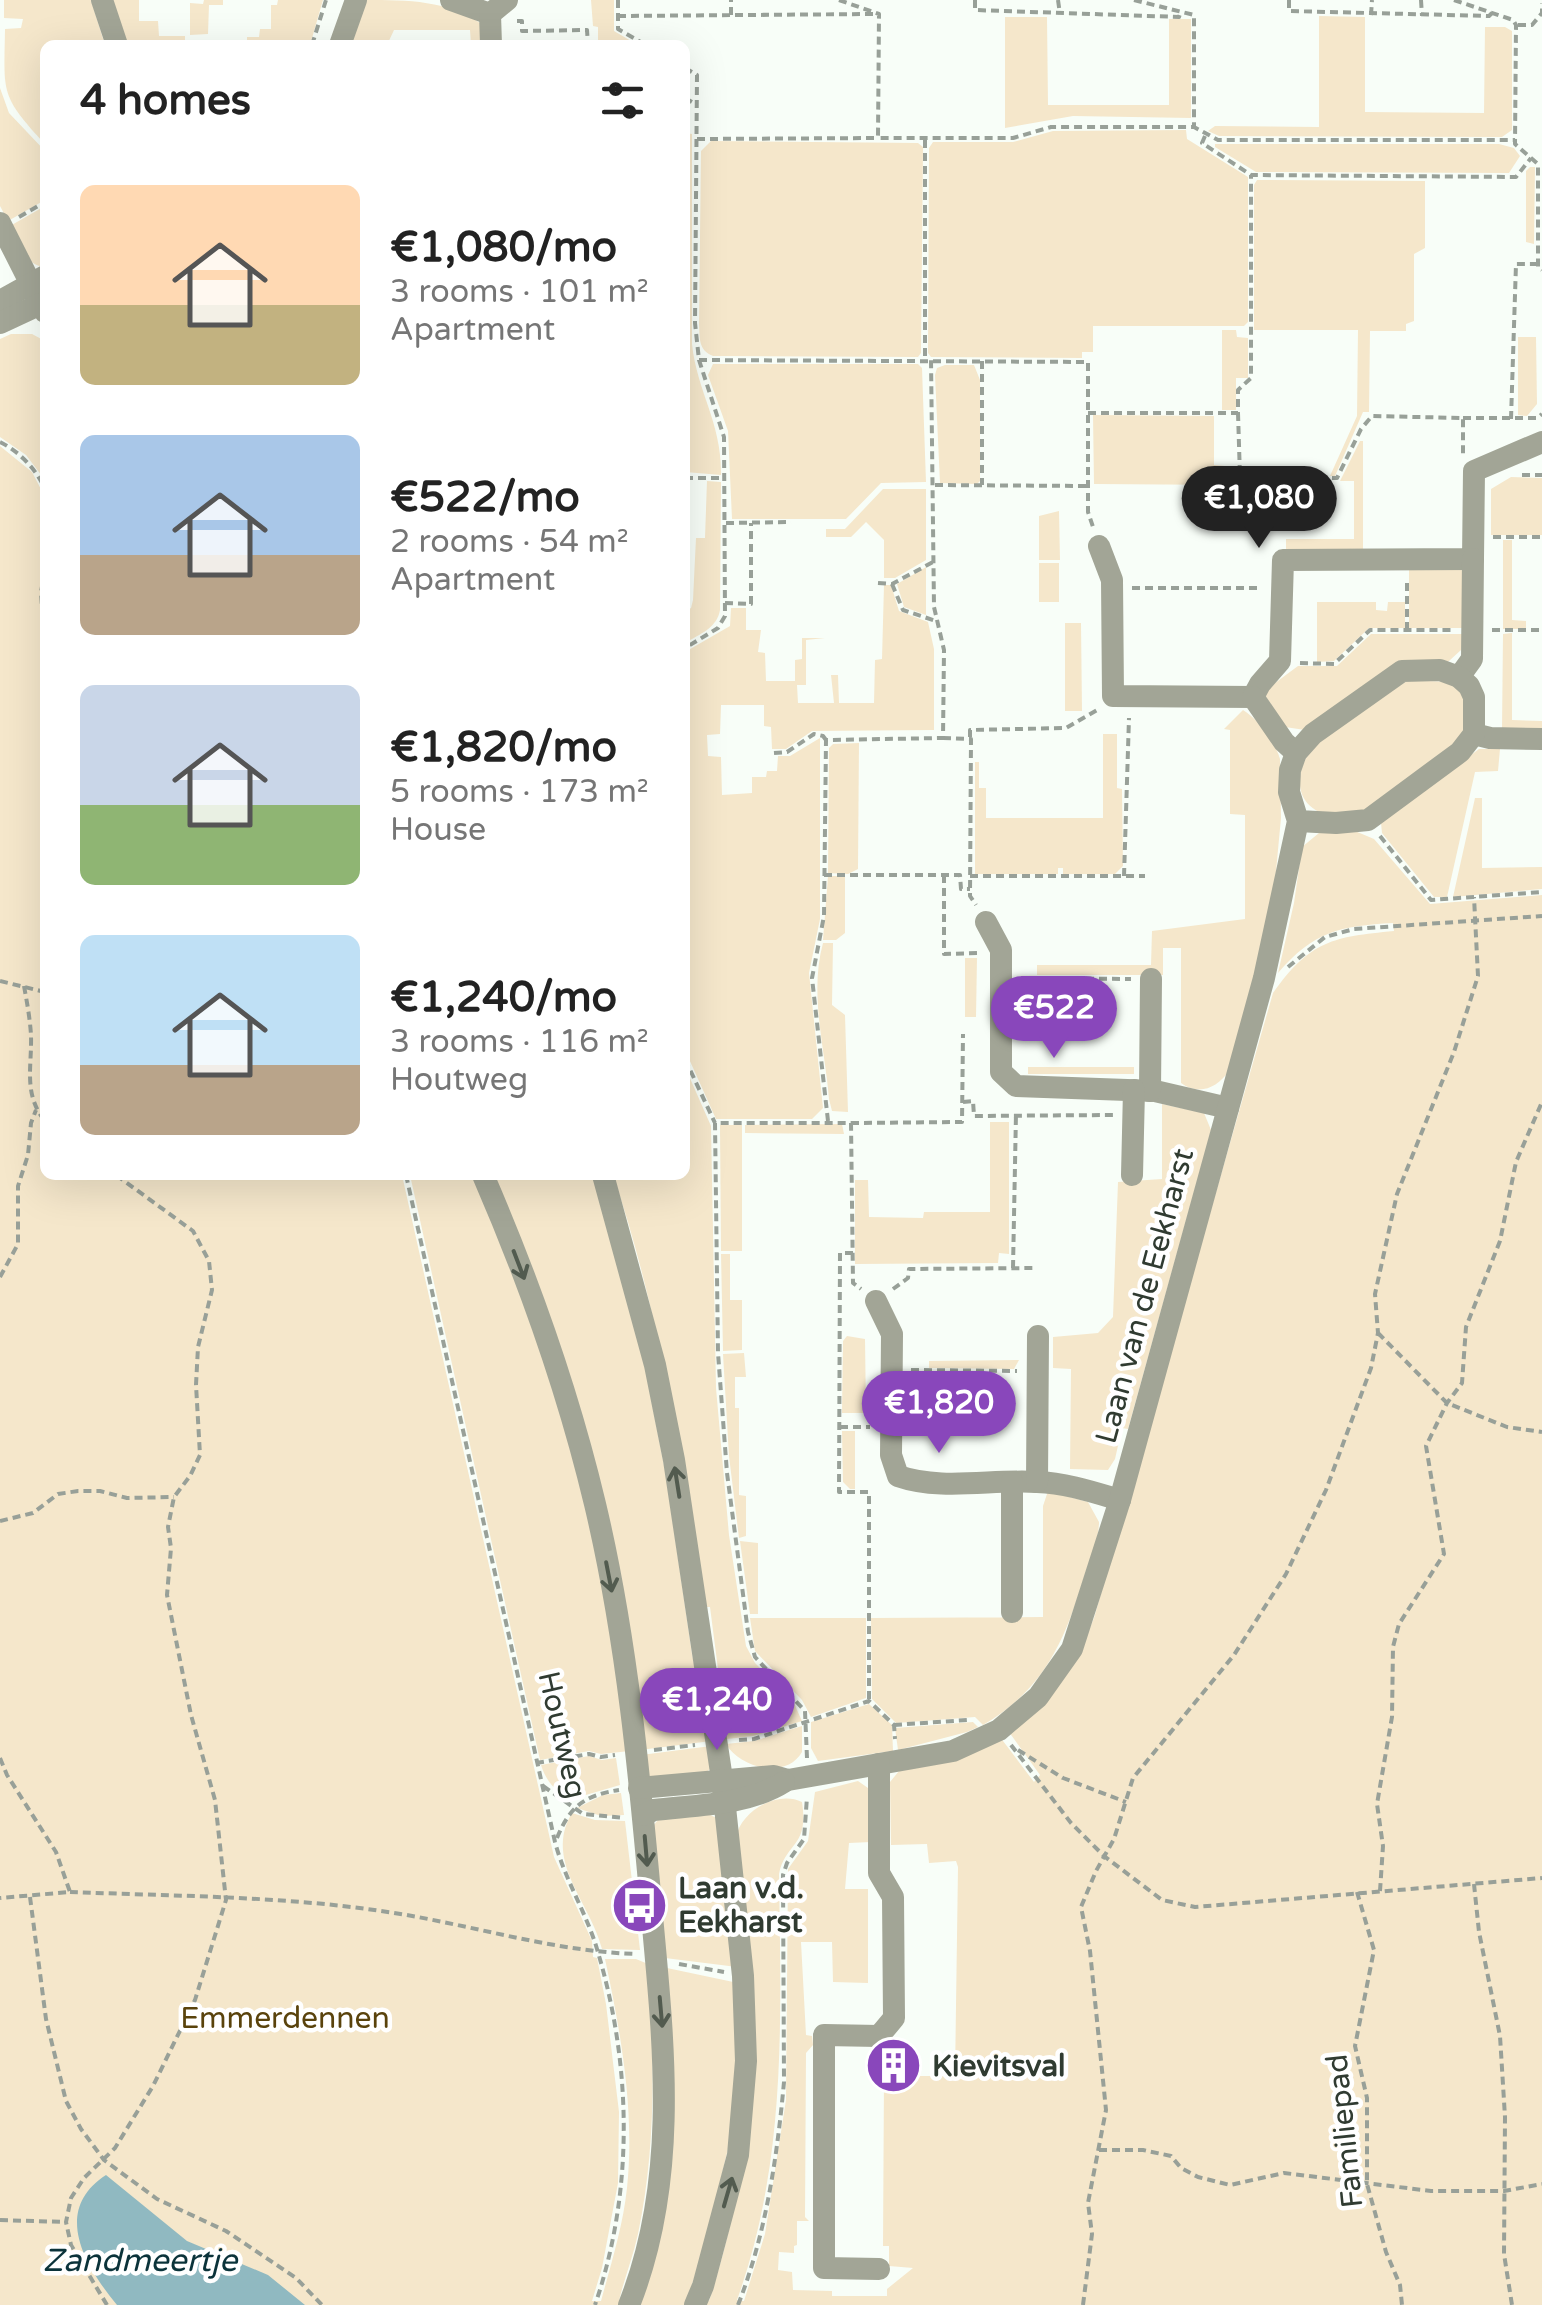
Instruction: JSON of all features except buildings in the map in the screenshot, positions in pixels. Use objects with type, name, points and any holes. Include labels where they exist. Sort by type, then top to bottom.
[{"type":"street","points":[[102,0],[115,40]]},
{"type":"street","points":[[342,40],[356,0]]},
{"type":"street","points":[[451,0],[496,12],[492,40]]},
{"type":"street","points":[[1,224],[40,294]]},
{"type":"street","points":[[0,301],[40,296]]},
{"type":"street","points":[[0,324],[40,297]]},
{"type":"street","points":[[1459,676],[1472,659],[1474,471],[1542,442]]},
{"type":"street","points":[[1099,546],[1112,588],[1121,696],[1253,698]]},
{"type":"street","points":[[1253,698],[1280,661],[1283,560],[1408,559],[1473,548]]},
{"type":"street","points":[[1253,698],[1296,753],[1312,734],[1402,671],[1440,670],[1459,676],[1474,697],[1474,734],[1460,752],[1368,820],[1298,821]]},
{"type":"street","points":[[1474,734],[1542,739]]},
{"type":"street","name":"Laan van de Eekharst","points":[[639,1788],[774,1788],[797,1778],[953,1750],[998,1730],[1038,1697],[1072,1649],[1120,1500],[1264,978],[1298,821],[1289,792],[1296,753]]},
{"type":"street","points":[[986,922],[1001,953],[1001,1072],[1016,1086],[1142,1090],[1228,1108]]},
{"type":"street","points":[[1132,1176],[1133,1114],[1142,1090],[1151,979]]},
{"type":"street","points":[[484,1180],[567,1397],[613,1596],[635,1752],[662,2029],[665,2102],[661,2175],[650,2234],[629,2305]]},
{"type":"street","points":[[604,1180],[655,1364],[674,1460],[724,1791],[743,1976],[744,2103],[738,2155],[703,2286],[694,2305]]},
{"type":"street","points":[[876,1301],[892,1334],[891,1455],[898,1476],[918,1483],[1037,1482],[1077,1487],[1120,1500]]},
{"type":"street","points":[[1037,1482],[1038,1336]]},
{"type":"street","points":[[1012,1482],[1012,1612]]},
{"type":"street","points":[[879,1764],[879,1873],[893,1897],[894,2018],[880,2036],[824,2035],[824,2268],[879,2269]]},
{"type":"street","name":"Laan van de Eekharst","points":[[643,1815],[724,1791]]},
{"type":"path","points":[[314,40],[326,0]]},
{"type":"path","points":[[618,0],[618,28],[638,40]]},
{"type":"path","points":[[731,15],[732,0]]},
{"type":"path","points":[[839,0],[878,14]]},
{"type":"path","points":[[975,0],[975,10],[1179,17],[1181,11]]},
{"type":"path","points":[[1058,0],[1060,14]]},
{"type":"path","points":[[1134,0],[1194,15],[1194,127]]},
{"type":"path","points":[[1289,0],[1288,11],[1360,12],[1372,16],[1492,13]]},
{"type":"path","points":[[1372,0],[1372,16]]},
{"type":"path","points":[[1421,0],[1422,16]]},
{"type":"path","points":[[1454,0],[1512,20],[1516,25],[1514,140],[1538,164],[1538,264],[1542,270]]},
{"type":"path","points":[[1516,25],[1532,25],[1542,13],[1542,3]]},
{"type":"path","points":[[496,12],[522,21],[522,30],[587,30],[588,40]]},
{"type":"path","points":[[618,16],[878,14]]},
{"type":"path","points":[[878,14],[878,138]]},
{"type":"path","points":[[690,71],[697,75],[695,324],[699,360],[724,437],[726,478],[725,616],[718,628],[690,645]]},
{"type":"path","points":[[690,101],[697,105]]},
{"type":"path","points":[[697,139],[1013,138],[1052,127],[1194,127],[1218,140],[1514,140]]},
{"type":"path","points":[[1206,134],[1202,143],[1252,175],[1516,177],[1531,158]]},
{"type":"path","points":[[925,139],[936,621],[944,650],[943,738]]},
{"type":"path","points":[[1531,158],[1542,158]]},
{"type":"path","points":[[1252,175],[1251,378],[1238,390],[1240,477],[1337,478],[1372,416],[1511,419],[1537,418],[1542,414]]},
{"type":"path","points":[[1,224],[40,204]]},
{"type":"path","points":[[1511,419],[1516,264],[1538,264]]},
{"type":"path","points":[[699,360],[1088,362],[1088,512],[1099,546]]},
{"type":"path","points":[[982,361],[982,486]]},
{"type":"path","points":[[1088,413],[1238,413]]},
{"type":"path","points":[[1463,418],[1463,458],[1474,471]]},
{"type":"path","points":[[0,442],[21,457],[40,479]]},
{"type":"path","points":[[690,478],[726,478]]},
{"type":"path","points":[[935,485],[1088,486]]},
{"type":"path","points":[[725,603],[751,604],[751,522]]},
{"type":"path","points":[[726,523],[791,522]]},
{"type":"path","points":[[1473,548],[1542,536]]},
{"type":"path","points":[[1406,630],[1408,559]]},
{"type":"path","points":[[878,583],[892,584],[935,560]]},
{"type":"path","points":[[892,584],[904,610],[936,621]]},
{"type":"path","points":[[1112,588],[1282,588]]},
{"type":"path","points":[[1280,661],[1334,664],[1370,630],[1542,630]]},
{"type":"path","points":[[986,922],[970,896],[970,730],[1066,728],[1121,696],[1124,876]]},
{"type":"path","points":[[774,753],[787,752],[814,734],[826,740],[943,738],[970,742]]},
{"type":"path","points":[[826,740],[824,916],[812,978],[828,1121]]},
{"type":"path","points":[[1368,820],[1431,900],[1542,892]]},
{"type":"path","points":[[824,875],[960,876],[961,890],[970,889]]},
{"type":"path","points":[[944,875],[944,954],[1001,953]]},
{"type":"path","points":[[970,876],[1145,876]]},
{"type":"path","points":[[1084,2305],[1092,2234],[1088,2203],[1106,2110],[1090,1951],[1081,1907],[1114,1839],[1133,1778],[1234,1655],[1286,1574],[1326,1490],[1371,1368],[1378,1333],[1375,1294],[1397,1194],[1454,1052],[1478,976],[1474,897]]},
{"type":"path","points":[[1264,978],[1276,980],[1326,937],[1354,929],[1542,916]]},
{"type":"path","points":[[1001,978],[1151,979]]},
{"type":"path","points":[[0,981],[40,991]]},
{"type":"path","points":[[24,986],[31,1035],[28,1087],[40,1114]]},
{"type":"path","points":[[714,1123],[962,1122],[964,1034]]},
{"type":"path","points":[[690,1069],[714,1123],[718,1353],[727,1473],[748,1632],[755,1658],[805,1710],[808,1721],[797,1778],[807,1829],[783,1875],[781,2114],[755,2258],[738,2305]]},
{"type":"path","points":[[1013,1268],[1016,1086]]},
{"type":"path","points":[[963,1102],[974,1101],[974,1116],[1133,1114]]},
{"type":"path","points":[[1380,1891],[1383,1846],[1377,1804],[1392,1717],[1393,1647],[1399,1624],[1444,1554],[1426,1446],[1447,1403],[1462,1384],[1466,1327],[1500,1241],[1516,1162],[1542,1102]]},
{"type":"path","points":[[0,1276],[18,1244],[18,1186],[28,1154],[30,1122],[36,1110]]},
{"type":"path","points":[[851,1123],[853,1283],[876,1301],[908,1278],[909,1269],[1036,1268]]},
{"type":"path","points":[[107,2305],[71,2245],[66,2222],[71,2198],[84,2178],[115,2148],[153,2086],[195,2000],[226,1900],[215,1800],[166,1595],[171,1548],[168,1527],[174,1497],[200,1455],[196,1385],[198,1347],[212,1290],[209,1262],[193,1231],[123,1180]]},
{"type":"path","name":"Houtweg","points":[[407,1180],[555,1842],[561,1866],[598,1953],[617,2044],[624,2122],[617,2226],[595,2305]]},
{"type":"path","points":[[852,1253],[840,1254],[840,1492],[869,1492],[869,1701],[894,1725],[974,1719],[998,1730]]},
{"type":"path","points":[[1378,1333],[1447,1403],[1507,1427],[1542,1432]]},
{"type":"path","points":[[892,1370],[1024,1371]]},
{"type":"path","points":[[840,1427],[892,1426]]},
{"type":"path","points":[[0,1522],[32,1513],[58,1494],[78,1491],[100,1491],[127,1498],[174,1497]]},
{"type":"path","points":[[536,1763],[588,1754],[601,1757],[754,1739],[869,1701]]},
{"type":"path","points":[[1126,1802],[1082,1787],[1014,1749],[1071,1824],[1104,1856],[1162,1900],[1195,1907],[1542,1878]]},
{"type":"path","points":[[0,1758],[56,1852],[70,1892]]},
{"type":"path","points":[[542,1785],[572,1808],[598,1818],[643,1815]]},
{"type":"path","points":[[555,1842],[572,1808],[586,1798],[639,1788]]},
{"type":"path","points":[[1474,1884],[1500,2036],[1505,2117],[1504,2254],[1512,2305]]},
{"type":"path","points":[[0,1898],[70,1892],[382,1911],[598,1953]]},
{"type":"path","name":"Familiepad","points":[[1357,1892],[1374,1950],[1356,2046],[1367,2098],[1367,2184],[1386,2252],[1400,2285],[1402,2305]]},
{"type":"path","points":[[30,1897],[46,2019],[66,2100],[81,2129],[104,2160],[157,2199],[226,2231],[308,2288],[322,2305]]},
{"type":"path","points":[[1099,2150],[1143,2150],[1171,2156],[1198,2178],[1230,2186],[1284,2173],[1431,2191],[1504,2191],[1542,2184]]},
{"type":"path","points":[[0,2220],[66,2222]]},
{"type":"green space","points":[[4,0],[91,0],[103,40],[40,40],[40,138],[12,103],[5,81],[5,29],[21,28],[23,19],[4,18]]},
{"type":"green space","points":[[111,0],[139,0],[139,21],[158,21],[159,36],[185,36],[185,40],[125,40]]},
{"type":"green space","points":[[204,0],[223,0],[223,5],[209,5],[208,34],[190,35],[190,3],[203,4]]},
{"type":"green space","points":[[278,0],[323,0],[311,40],[247,40],[259,37],[260,29],[271,29],[271,5],[277,5]]},
{"type":"green space","points":[[365,0],[441,6],[483,25],[485,40],[471,40],[470,30],[394,30],[389,40],[351,40]]},
{"type":"green space","points":[[591,0],[614,0],[614,31],[629,40],[598,40],[598,27],[593,26]]},
{"type":"green space","points":[[1319,16],[1365,17],[1365,112],[1484,113],[1485,27],[1512,31],[1512,130],[1502,137],[1219,136],[1208,131],[1215,126],[1319,127]]},
{"type":"green space","points":[[1005,17],[1047,17],[1048,105],[1169,105],[1169,19],[1191,19],[1191,118],[1073,116],[1005,128]]},
{"type":"green space","points":[[0,88],[9,113],[40,146],[40,203],[8,221],[0,206]]},
{"type":"green space","points":[[1186,130],[1187,139],[1248,177],[1248,322],[1244,326],[1093,326],[1093,352],[1082,352],[1082,358],[931,357],[929,148],[933,142],[1013,142],[1053,131]]},
{"type":"green space","points":[[690,134],[692,344],[718,439],[721,475],[690,472]]},
{"type":"green space","points":[[711,141],[918,143],[923,147],[918,357],[713,356],[705,350],[699,325],[701,151]]},
{"type":"green space","points":[[1215,144],[1499,144],[1514,148],[1520,156],[1509,173],[1256,172]]},
{"type":"green space","points":[[1535,167],[1534,244],[1526,242],[1526,171]]},
{"type":"green space","points":[[1257,180],[1425,181],[1425,248],[1414,254],[1414,321],[1406,324],[1406,331],[1370,331],[1369,412],[1363,412],[1335,476],[1330,476],[1357,416],[1358,330],[1254,330]]},
{"type":"green space","points":[[40,209],[40,266],[27,258],[10,226]]},
{"type":"green space","points":[[1222,330],[1236,330],[1237,337],[1248,338],[1248,378],[1236,378],[1236,410],[1222,410]]},
{"type":"green space","points":[[11,334],[32,334],[40,338],[40,473],[26,455],[0,437],[0,339]]},
{"type":"green space","points":[[1518,337],[1536,337],[1537,404],[1527,416],[1518,415]]},
{"type":"green space","points":[[713,364],[918,364],[922,368],[926,482],[881,483],[846,519],[732,519],[728,431],[708,375]]},
{"type":"green space","points":[[974,365],[980,380],[977,484],[940,483],[935,375],[937,368]]},
{"type":"green space","points":[[1093,415],[1214,416],[1214,465],[1225,466],[1225,472],[1236,472],[1236,485],[1094,484]]},
{"type":"green space","points":[[1360,441],[1363,549],[1286,549],[1286,539],[1354,539],[1354,481],[1340,481]]},
{"type":"green space","name":"Emmerdennen","points":[[0,446],[32,472],[40,487],[40,1180],[403,1180],[554,1857],[592,1941],[606,2004],[619,2112],[618,2183],[592,2301],[601,2301],[613,2259],[629,2159],[625,2073],[605,1959],[636,1959],[648,1964],[652,2033],[652,2100],[644,2200],[619,2301],[640,2301],[666,2177],[672,2094],[667,1968],[738,1983],[737,2111],[706,2241],[687,2300],[709,2301],[732,2217],[748,2095],[748,1967],[737,1882],[736,1837],[745,1819],[762,1805],[782,1799],[802,1802],[800,1836],[779,1874],[778,2090],[765,2195],[737,2300],[744,2301],[765,2234],[786,2100],[788,1869],[808,1841],[815,1792],[858,1781],[868,1788],[871,1842],[849,1843],[845,1889],[868,1889],[868,1983],[833,1982],[832,1942],[801,1942],[806,2035],[812,2036],[813,2045],[806,2053],[805,2217],[809,2221],[797,2221],[794,2253],[779,2252],[778,2270],[792,2272],[793,2290],[832,2291],[832,2296],[887,2296],[887,2289],[913,2268],[889,2266],[889,2246],[883,2246],[884,2076],[955,2076],[958,1867],[956,1861],[929,1863],[927,1844],[891,1845],[890,1782],[899,1771],[963,1754],[1000,1737],[1034,1782],[1040,1775],[1009,1732],[1050,1696],[1079,1652],[1094,1618],[1273,993],[1299,962],[1325,944],[1394,931],[1393,923],[1329,933],[1304,948],[1278,973],[1302,847],[1319,833],[1355,831],[1374,839],[1430,904],[1542,895],[1542,2305],[0,2305]]},
{"type":"green space","points":[[1511,477],[1542,478],[1542,535],[1491,535],[1491,489]]},
{"type":"green space","points":[[707,481],[721,482],[720,610],[712,626],[690,640],[696,538],[705,538]]},
{"type":"green space","points":[[883,489],[926,489],[926,560],[895,578],[884,578],[884,540],[866,522],[851,537],[826,537],[826,529],[845,529]]},
{"type":"green space","points":[[1059,511],[1060,560],[1039,560],[1039,516]]},
{"type":"green space","points":[[1503,540],[1512,540],[1512,620],[1526,621],[1526,629],[1503,629]]},
{"type":"green space","points":[[1039,563],[1059,563],[1059,602],[1039,602]]},
{"type":"green space","points":[[1409,564],[1464,572],[1467,628],[1409,628]]},
{"type":"green space","points":[[926,567],[926,615],[904,607],[897,584]]},
{"type":"green space","points":[[884,585],[891,585],[899,611],[928,622],[934,649],[934,730],[812,731],[786,749],[772,749],[771,727],[764,726],[764,705],[721,705],[720,734],[707,735],[708,756],[721,757],[722,795],[752,793],[752,777],[766,777],[767,771],[777,771],[778,756],[790,756],[820,738],[820,919],[809,973],[823,1108],[812,1119],[716,1119],[690,1061],[690,649],[730,626],[731,608],[746,608],[746,630],[761,630],[758,652],[765,653],[766,681],[795,681],[795,660],[802,659],[802,638],[825,638],[806,640],[806,685],[797,685],[798,703],[834,703],[831,675],[838,675],[839,703],[874,703],[875,660],[882,659]]},
{"type":"green space","points":[[1317,602],[1376,602],[1376,610],[1387,611],[1388,602],[1405,602],[1405,628],[1369,628],[1334,661],[1317,662]]},
{"type":"green space","points":[[1065,623],[1081,623],[1082,711],[1065,711]]},
{"type":"green space","points":[[1512,633],[1512,720],[1542,721],[1542,733],[1502,730],[1503,634]]},
{"type":"green space","points":[[1371,634],[1466,634],[1461,650],[1449,661],[1305,730],[1285,727],[1263,692],[1298,666],[1337,666]]},
{"type":"green space","points":[[1408,680],[1450,682],[1464,695],[1465,724],[1459,740],[1426,770],[1364,810],[1337,816],[1312,807],[1300,787],[1300,774],[1314,746]]},
{"type":"green space","points":[[1243,710],[1266,731],[1280,759],[1281,818],[1273,903],[1229,1071],[1213,1086],[1194,1089],[1181,1083],[1181,948],[1163,948],[1163,975],[1037,975],[1037,965],[1151,965],[1152,931],[1245,919],[1245,815],[1230,814],[1230,730],[1224,729]]},
{"type":"green space","points":[[1103,734],[1117,734],[1123,866],[1115,874],[1063,874],[1063,868],[1058,868],[1058,874],[975,874],[975,762],[979,762],[979,788],[986,788],[986,818],[1103,818]]},
{"type":"green space","points":[[859,743],[858,869],[848,874],[828,873],[829,748],[833,744]]},
{"type":"green space","points":[[1479,749],[1500,749],[1498,771],[1475,772],[1447,897],[1434,897],[1382,833],[1381,823]]},
{"type":"green space","points":[[1475,798],[1482,798],[1482,868],[1542,867],[1542,889],[1453,897]]},
{"type":"green space","points":[[828,876],[845,876],[845,933],[836,940],[823,940]]},
{"type":"green space","points":[[823,943],[833,943],[832,1005],[845,1015],[848,1112],[832,1111],[829,1099],[817,982]]},
{"type":"green space","points":[[965,958],[977,958],[976,1017],[965,1017]]},
{"type":"green space","points":[[1028,1067],[1134,1067],[1134,1074],[1028,1074]]},
{"type":"green space","points":[[690,1078],[711,1126],[716,1388],[729,1535],[746,1646],[755,1663],[793,1701],[802,1721],[753,1736],[727,1739],[710,1607],[705,1607],[668,1389],[630,1228],[615,1180],[690,1180]]},
{"type":"green space","points":[[1162,1104],[1204,1113],[1211,1130],[1208,1142],[1128,1429],[1122,1428],[1115,1459],[1108,1470],[1070,1469],[1071,1369],[1053,1368],[1053,1337],[1098,1333],[1113,1317],[1118,1182],[1162,1179]]},
{"type":"green space","points":[[990,1122],[1009,1122],[1009,1254],[999,1253],[998,1263],[855,1264],[855,1180],[868,1180],[869,1217],[923,1218],[924,1212],[990,1212]]},
{"type":"green space","points":[[842,1124],[844,1134],[745,1133],[745,1125]]},
{"type":"green space","points":[[720,1125],[742,1125],[742,1251],[721,1251]]},
{"type":"green space","points":[[411,1180],[476,1180],[535,1322],[591,1508],[630,1751],[589,1751],[540,1760]]},
{"type":"green space","points":[[496,1180],[594,1180],[643,1357],[666,1476],[692,1654],[711,1741],[640,1750],[626,1647]]},
{"type":"green space","points":[[721,1254],[730,1254],[730,1300],[742,1300],[742,1350],[723,1351]]},
{"type":"green space","points":[[847,1336],[865,1339],[866,1413],[842,1413],[843,1341]]},
{"type":"green space","points":[[744,1353],[746,1377],[735,1377],[739,1495],[746,1496],[746,1536],[739,1538],[723,1354]]},
{"type":"green space","points":[[1019,1360],[1014,1369],[929,1368],[929,1361]]},
{"type":"green space","points":[[842,1431],[855,1431],[855,1489],[843,1482]]},
{"type":"green space","points":[[1048,1491],[1088,1502],[1099,1522],[1077,1598],[1050,1661],[1022,1696],[983,1725],[975,1717],[896,1723],[872,1699],[871,1618],[1043,1617],[1043,1506]]},
{"type":"green space","points":[[740,1541],[758,1543],[758,1614],[750,1614]]},
{"type":"green space","points":[[750,1618],[866,1618],[866,1698],[811,1717],[802,1700],[755,1651]]},
{"type":"green space","points":[[869,1704],[892,1725],[893,1751],[818,1761],[811,1748],[811,1722]]},
{"type":"green space","points":[[973,1722],[978,1727],[967,1732],[898,1750],[895,1728]]},
{"type":"green space","points":[[802,1726],[802,1752],[785,1766],[763,1768],[752,1764],[726,1744],[754,1741]]},
{"type":"green space","points":[[711,1746],[710,1769],[703,1775],[649,1777],[641,1755]]},
{"type":"green space","points":[[589,1756],[602,1760],[616,1758],[620,1785],[572,1799],[552,1786],[541,1765]]},
{"type":"green space","points":[[621,1793],[624,1815],[601,1816],[577,1808],[603,1795]]},
{"type":"green space","points":[[572,1813],[595,1820],[625,1821],[640,1950],[602,1949],[566,1865],[563,1848]]},
{"type":"green space","points":[[708,1814],[719,1819],[737,1967],[665,1958],[653,1826],[658,1820]]},
{"type":"water","name":"Zandmeertje","points":[[106,2175],[187,2241],[268,2275],[305,2305],[117,2305],[85,2256],[77,2221],[80,2204]]},
{"type":"place","name":"Laan v.d. Eekharst","points":[[639,1905]]},
{"type":"place","name":"Kievitsval","points":[[893,2066]]}]
